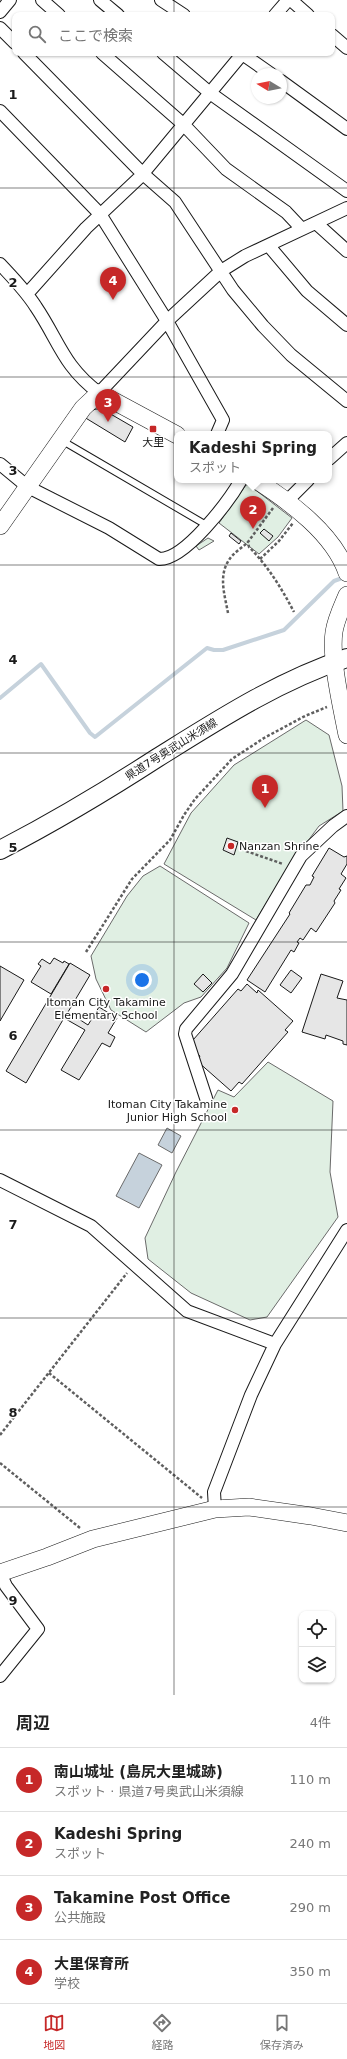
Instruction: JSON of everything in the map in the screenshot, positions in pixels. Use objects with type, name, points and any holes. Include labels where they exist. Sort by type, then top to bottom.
[{"type":"main road","name":"県道7号奥武山米須線","points":[[0,850],[77,808],[248,702],[341,660]]},
{"type":"street","points":[[0,12],[10,0]]},
{"type":"street","points":[[42,0],[56,12]]},
{"type":"street","points":[[100,0],[114,12]]},
{"type":"street","points":[[161,0],[179,12]]},
{"type":"street","points":[[278,12],[287,1],[304,12]]},
{"type":"street","points":[[0,28],[12,41]]},
{"type":"street","points":[[335,38],[347,48]]},
{"type":"street","points":[[27,56],[142,174],[175,202],[233,290],[263,326],[291,355],[347,402]]},
{"type":"street","points":[[105,56],[183,124],[226,169],[286,212],[302,229]]},
{"type":"street","points":[[166,56],[210,93],[347,191]]},
{"type":"street","points":[[26,294],[100,214],[142,174],[241,56]]},
{"type":"street","points":[[247,56],[263,68]]},
{"type":"street","points":[[287,86],[347,129]]},
{"type":"street","points":[[0,111],[100,214],[167,321],[223,420],[218,431]]},
{"type":"street","points":[[0,526],[83,408],[167,321],[221,271],[245,256],[347,208]]},
{"type":"street","points":[[316,223],[347,251]]},
{"type":"street","points":[[268,246],[306,291],[347,325]]},
{"type":"street","points":[[0,264],[26,294],[40,314],[66,359],[76,373],[99,393],[174,433]]},
{"type":"street","points":[[332,456],[347,442]]},
{"type":"street","points":[[0,464],[28,487],[109,528],[159,559],[171,556],[208,526],[239,483]]},
{"type":"street","points":[[260,483],[284,499],[315,527],[334,547],[343,561],[347,573]]},
{"type":"street","points":[[284,499],[304,483]]},
{"type":"street","points":[[347,595],[334,633],[341,660],[347,736]]},
{"type":"street","points":[[206,1098],[185,1034],[186,1028],[232,974],[301,856],[333,826],[347,816]]},
{"type":"street","points":[[0,1180],[91,1226],[125,1254],[134,1264],[187,1310],[275,1344]]},
{"type":"street","points":[[215,1508],[214,1492],[251,1395],[275,1344],[347,1230]]},
{"type":"street","points":[[0,1676],[38,1629],[6,1586],[0,1573],[93,1539],[215,1508],[249,1507],[312,1516],[347,1523]]},
{"type":"lane","points":[[61,440],[208,526]]},
{"type":"path","points":[[228,613],[224,593],[224,573],[228,560],[248,542],[284,499]]},
{"type":"path","points":[[260,559],[279,541],[300,512]]},
{"type":"path","points":[[248,542],[249,547],[279,585],[294,612]]},
{"type":"path","points":[[86,952],[132,879],[170,840],[195,799],[232,759],[271,734],[305,716],[331,706]]},
{"type":"path","points":[[246,851],[279,863]]},
{"type":"path","points":[[0,1435],[134,1264]]},
{"type":"path","points":[[49,1373],[215,1508]]},
{"type":"path","points":[[0,1463],[93,1539]]},
{"type":"green space","points":[[246,485],[249,485],[292,518],[278,537],[259,554],[219,523]]},
{"type":"green space","points":[[208,538],[214,541],[199,550],[196,546]]},
{"type":"green space","points":[[306,720],[329,735],[342,786],[343,811],[319,826],[287,869],[256,920],[164,864],[191,813],[234,765]]},
{"type":"green space","points":[[160,866],[249,923],[227,968],[201,997],[184,1003],[146,1032],[111,1010],[96,979],[91,956],[127,896],[143,876]]},
{"type":"green space","points":[[268,1062],[333,1101],[330,1172],[338,1217],[267,1317],[250,1320],[191,1293],[148,1259],[145,1238],[176,1172],[218,1090],[234,1097]]},
{"type":"shaded area","points":[[167,1128],[181,1136],[172,1153],[158,1145]]},
{"type":"shaded area","points":[[139,1153],[162,1165],[139,1208],[116,1196]]},
{"type":"building","points":[[102,409],[133,427],[125,442],[84,417],[90,411]]},
{"type":"building","points":[[264,529],[273,536],[269,541],[260,533]]},
{"type":"building","points":[[231,533],[241,541],[239,544],[229,536]]},
{"type":"building","name":"Nanzan Shrine","points":[[227,838],[238,842],[234,855],[223,850]]},
{"type":"building","points":[[329,848],[344,857],[347,856],[347,864],[341,874],[346,878],[339,889],[341,890],[334,901],[335,903],[316,932],[311,928],[303,940],[300,938],[294,952],[291,950],[265,992],[247,980],[290,914],[289,913],[306,885],[310,885],[314,877],[312,876]]},
{"type":"building","points":[[54,958],[63,963],[64,961],[69,964],[51,994],[31,982],[41,966],[38,964],[42,959],[50,964]]},
{"type":"building","points":[[70,963],[90,975],[68,1012],[88,1025],[99,1007],[117,1018],[108,1033],[115,1037],[110,1047],[102,1043],[79,1080],[61,1070],[85,1030],[64,1018],[26,1083],[6,1071]]},
{"type":"building","points":[[0,966],[24,980],[0,1021]]},
{"type":"building","points":[[291,970],[302,978],[291,993],[280,985]]},
{"type":"building","points":[[203,974],[212,983],[203,992],[194,984]]},
{"type":"building","points":[[321,974],[343,981],[337,998],[347,1000],[347,1045],[343,1044],[343,1041],[326,1035],[325,1039],[302,1032]]},
{"type":"building","points":[[247,984],[257,993],[258,990],[293,1021],[285,1030],[288,1032],[242,1084],[239,1082],[231,1091],[197,1061],[200,1056],[195,1053],[193,1040],[238,989],[241,991]]},
{"type":"waterway","points":[[0,698],[41,664],[90,733],[95,737],[207,648],[223,650],[284,630],[334,581],[345,577]]},
{"type":"place","name":"大里保育所","points":[[113,300]]},
{"type":"place","name":"Takamine Post Office","points":[[108,422]]},
{"type":"place","name":"大里","points":[[153,429]]},
{"type":"place","name":"Kadeshi Spring","points":[[253,529]]},
{"type":"place","name":"南山城址 (島尻大里城跡)","points":[[265,808]]},
{"type":"place","name":"Nanzan Shrine","points":[[231,846]]},
{"type":"place","name":"Itoman City Takamine Elementary School","points":[[106,989]]},
{"type":"place","name":"Itoman City Takamine Junior High School","points":[[235,1110]]}]
